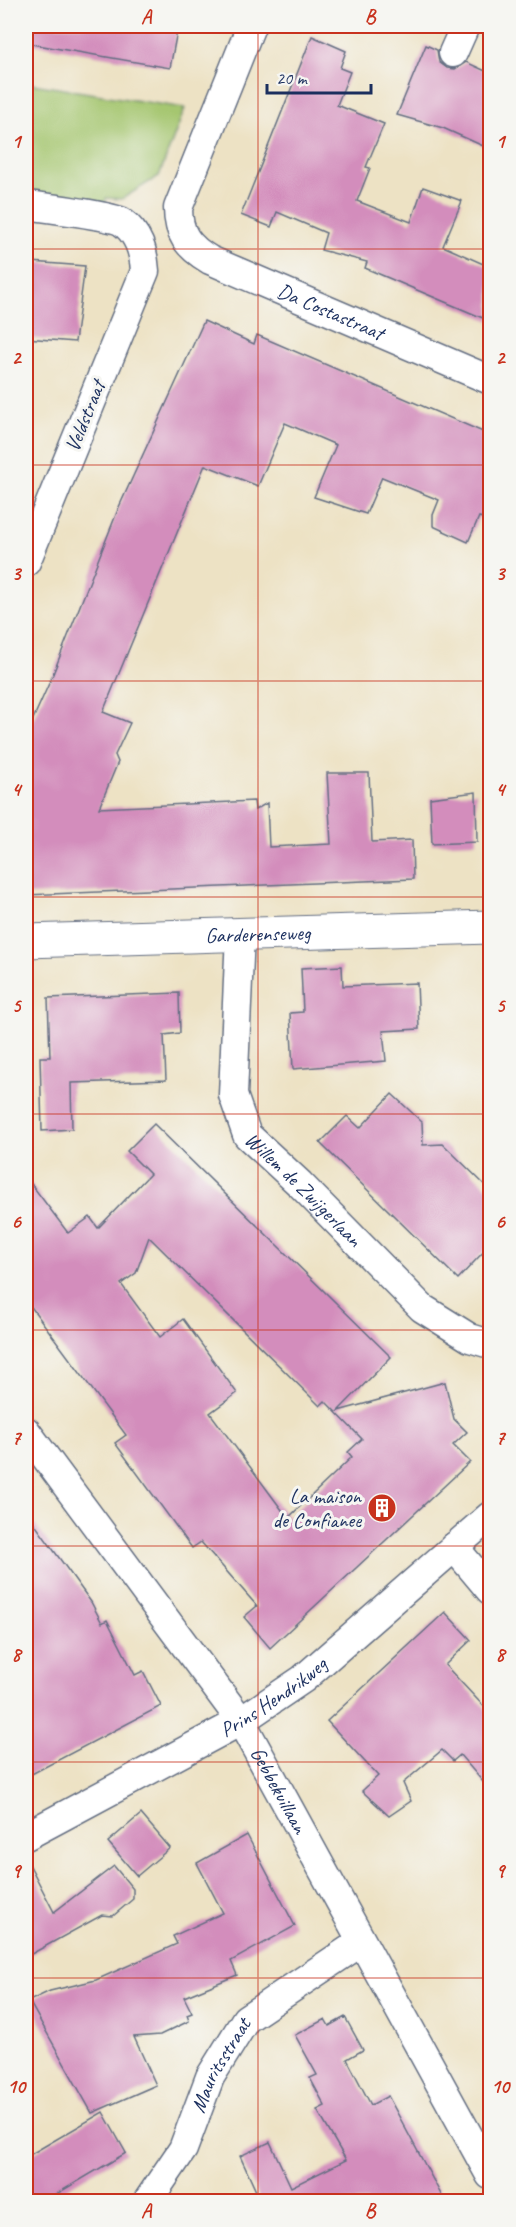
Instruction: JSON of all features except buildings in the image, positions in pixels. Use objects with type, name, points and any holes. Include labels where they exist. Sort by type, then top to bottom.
[{"type":"main road","name":"Garderenseweg","points":[[26,942],[490,927]]},
{"type":"street","name":"Da Costastraat","points":[[251,26],[178,208],[180,229],[190,246],[210,260],[490,380]]},
{"type":"street","points":[[453,53],[465,26]]},
{"type":"street","name":"Veldstraat","points":[[26,204],[120,221],[130,229],[141,248],[145,271],[26,562]]},
{"type":"street","name":"Willem de Zwijgerlaan","points":[[240,934],[233,1095],[247,1136],[300,1184],[422,1308],[470,1338],[490,1344]]},
{"type":"street","name":"Gebbekuillaan","points":[[26,1431],[241,1721],[490,2175]]},
{"type":"street","name":"Prins Hendrikweg","points":[[26,1836],[241,1721],[303,1679],[490,1516]]},
{"type":"street","points":[[454,1547],[490,1590]]},
{"type":"street","name":"Mauritsstraat","points":[[147,2202],[183,2150],[210,2077],[246,2019],[361,1942]]},
{"type":"green space","points":[[26,83],[185,108],[159,176],[122,199],[106,198],[105,205],[26,192]]},
{"type":"place","name":"La maison de Confianee","points":[[382,1508]]}]
